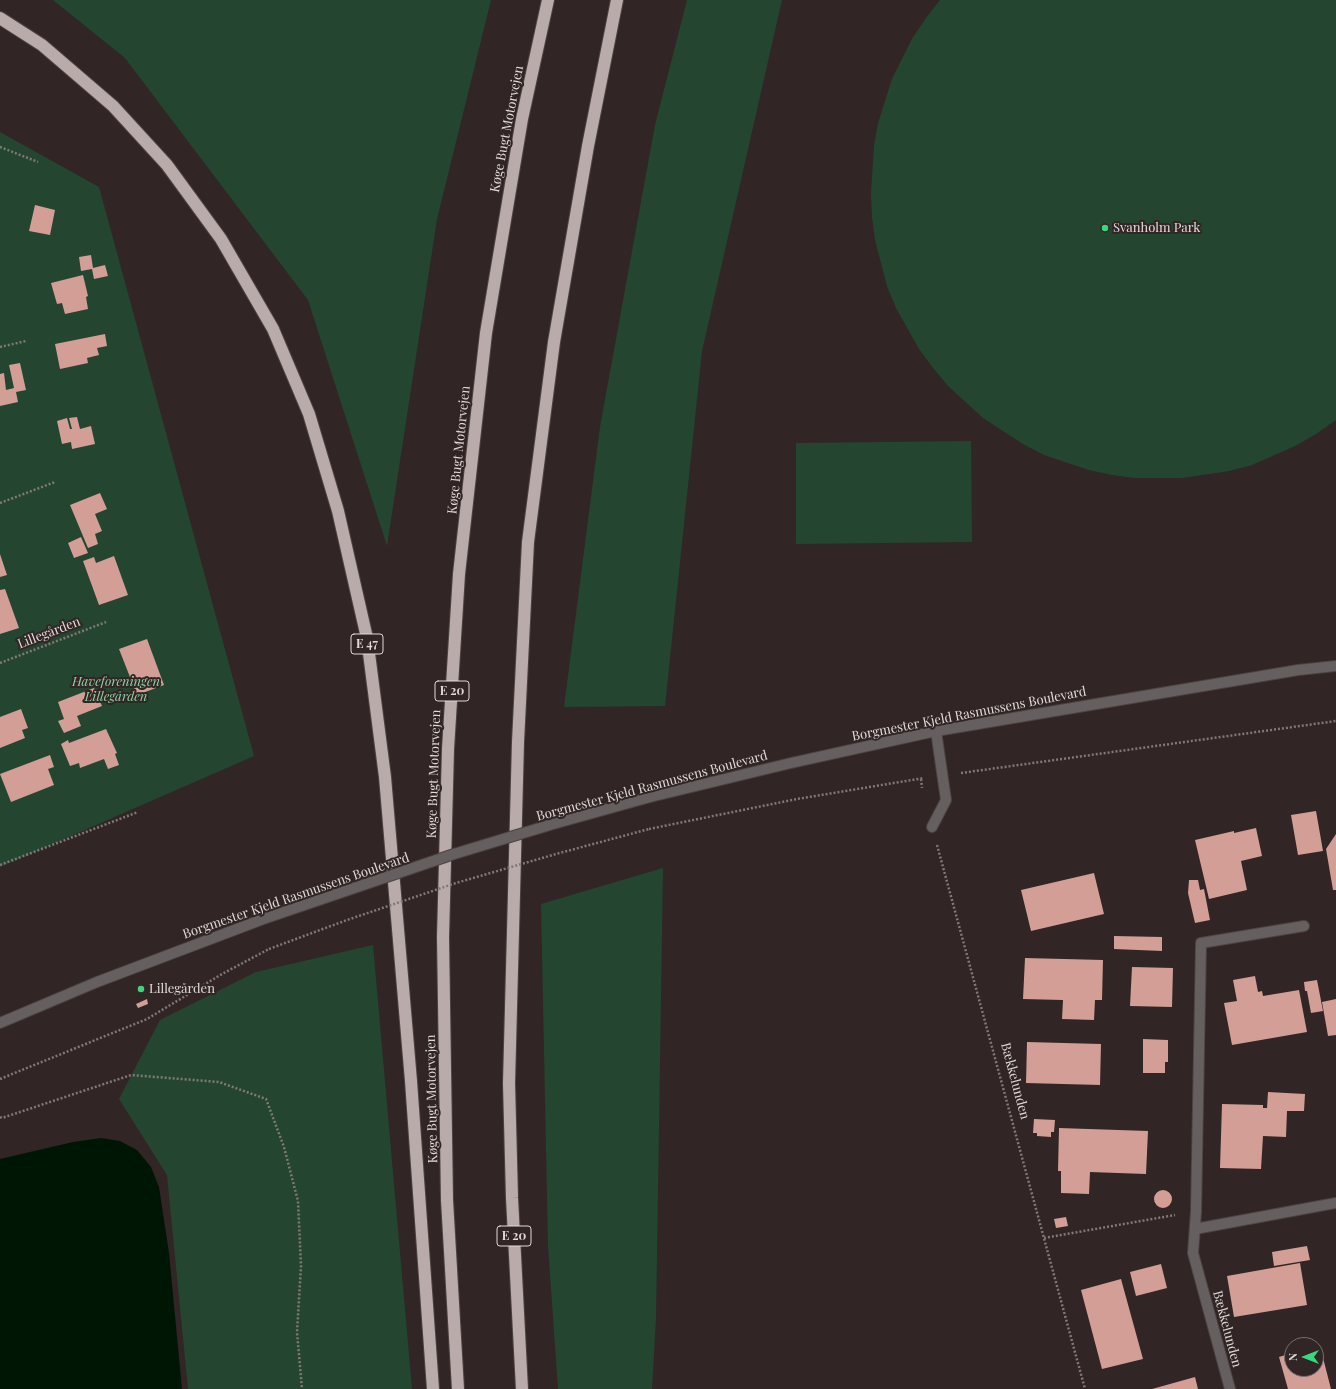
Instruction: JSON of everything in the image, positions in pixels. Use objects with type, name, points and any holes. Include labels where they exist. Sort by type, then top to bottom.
[{"type":"highway","name":"Køge Bugt Motorvejen","points":[[458,1389],[447,1200],[443,937],[448,749],[459,574],[486,333],[522,119],[548,0]]},
{"type":"highway","name":"E 20","points":[[522,1389],[512,1198],[509,1083],[518,742],[528,542],[554,342],[588,146],[617,0]]},
{"type":"highway","name":"E 47","points":[[0,18],[42,45],[113,106],[167,165],[221,239],[273,329],[308,414],[338,511],[367,638],[385,777],[410,1074],[433,1389]]},
{"type":"street","name":"Borgmester Kjeld Rasmussens Boulevard","points":[[0,1023],[97,982],[266,918],[454,854],[552,824],[650,797],[791,763],[936,731],[1298,670],[1336,666]]},
{"type":"street","points":[[932,828],[946,800],[944,776],[936,731]]},
{"type":"street","name":"Bækkelunden","points":[[1230,1389],[1193,1253],[1196,1212],[1201,943],[1304,926]]},
{"type":"street","points":[[1195,1229],[1336,1203]]},
{"type":"path","points":[[0,147],[38,162]]},
{"type":"path","points":[[0,347],[26,341]]},
{"type":"path","points":[[0,503],[55,482]]},
{"type":"path","name":"Lillegården","points":[[0,662],[106,622]]},
{"type":"path","points":[[0,1079],[147,1019],[222,974],[269,949],[347,920],[456,883],[649,829],[797,799],[921,779],[1336,720]]},
{"type":"path","points":[[921,779],[923,791]]},
{"type":"path","points":[[0,865],[138,812]]},
{"type":"path","name":"Bækkelunden","points":[[932,828],[1085,1389]]},
{"type":"path","points":[[0,1117],[2,1118],[131,1075],[219,1082],[266,1099],[284,1147],[298,1201],[301,1266],[297,1332],[302,1389]]},
{"type":"path","points":[[1044,1238],[1196,1212]]},
{"type":"green space","points":[[53,0],[491,0],[437,219],[387,546],[308,300],[125,58]]},
{"type":"green space","points":[[687,0],[782,0],[702,351],[665,706],[564,707],[600,427],[655,125]]},
{"type":"green space","name":"Svanholm Park","points":[[940,0],[1336,0],[1336,420],[1295,446],[1252,465],[1229,471],[1182,478],[1135,478],[1089,470],[1044,455],[1023,444],[983,418],[948,386],[919,349],[896,308],[887,286],[875,240],[871,193],[874,146],[878,123],[892,79],[913,37]]},
{"type":"green space","name":"Haveforeningen Lillegården","points":[[0,132],[99,187],[254,756],[0,867]]},
{"type":"green space","points":[[971,441],[972,542],[796,544],[796,443]]},
{"type":"green space","points":[[663,868],[656,1318],[652,1389],[558,1389],[548,1245],[541,904]]},
{"type":"green space","points":[[373,945],[412,1389],[188,1389],[167,1175],[119,1099],[160,1020],[256,972]]},
{"type":"shaded area","points":[[101,1138],[120,1141],[137,1150],[151,1167],[159,1187],[169,1253],[182,1389],[0,1389],[0,1159],[73,1142]]},
{"type":"building","points":[[35,205],[55,210],[50,235],[29,231]]},
{"type":"building","points":[[91,255],[93,268],[105,265],[108,276],[94,279],[92,269],[81,271],[79,257]]},
{"type":"building","points":[[83,275],[88,296],[86,297],[88,309],[65,314],[62,303],[57,304],[51,283]]},
{"type":"building","points":[[105,334],[107,346],[97,348],[99,355],[87,358],[88,363],[60,369],[55,344]]},
{"type":"building","points":[[20,363],[26,390],[16,392],[18,402],[0,406],[0,374],[4,373],[6,390],[14,388],[9,365]]},
{"type":"building","points":[[77,417],[80,429],[91,426],[95,444],[72,449],[71,442],[62,444],[57,421],[67,418],[70,429],[72,429],[69,418]]},
{"type":"building","points":[[100,493],[107,509],[95,514],[102,531],[95,534],[98,544],[88,548],[70,505]]},
{"type":"building","points":[[81,537],[88,553],[74,558],[68,543]]},
{"type":"building","points":[[0,554],[7,575],[0,577]]},
{"type":"building","points":[[114,556],[128,595],[99,605],[83,561],[94,557],[96,563]]},
{"type":"building","points":[[5,589],[19,628],[0,634],[0,590]]},
{"type":"building","points":[[147,639],[164,685],[137,695],[119,649]]},
{"type":"building","points":[[94,688],[102,706],[77,716],[81,726],[64,733],[58,721],[64,719],[58,702]]},
{"type":"building","points":[[21,709],[28,728],[22,730],[25,738],[0,748],[0,717]]},
{"type":"building","points":[[106,729],[117,753],[115,754],[119,765],[108,769],[104,759],[80,768],[79,763],[70,766],[61,744],[68,740],[69,743]]},
{"type":"building","points":[[50,755],[54,767],[48,769],[54,785],[11,802],[0,774]]},
{"type":"building","points":[[1316,811],[1323,851],[1298,855],[1291,815]]},
{"type":"building","points":[[1256,828],[1262,856],[1241,861],[1247,890],[1209,899],[1195,840],[1234,831],[1234,833]]},
{"type":"building","points":[[1336,834],[1336,890],[1333,890],[1326,849]]},
{"type":"building","points":[[1094,873],[1104,914],[1031,931],[1021,890]]},
{"type":"building","points":[[1189,880],[1198,880],[1200,890],[1204,889],[1210,920],[1195,923],[1188,893]]},
{"type":"building","points":[[1114,936],[1162,937],[1162,951],[1114,949]]},
{"type":"building","points":[[1025,958],[1103,960],[1102,1000],[1095,1000],[1094,1020],[1062,1019],[1063,1000],[1023,999]]},
{"type":"building","points":[[1132,967],[1173,968],[1172,1007],[1130,1006]]},
{"type":"building","points":[[1255,976],[1258,992],[1262,991],[1263,996],[1299,990],[1307,1032],[1232,1045],[1224,1003],[1237,1001],[1233,980]]},
{"type":"building","points":[[1317,980],[1323,1011],[1311,1013],[1304,982]]},
{"type":"building","points":[[147,999],[148,1004],[138,1008],[136,1004]]},
{"type":"building","points":[[1336,999],[1336,1035],[1328,1036],[1322,1002]]},
{"type":"building","points":[[1143,1039],[1168,1040],[1168,1062],[1165,1062],[1165,1073],[1143,1073]]},
{"type":"building","points":[[1027,1042],[1101,1044],[1100,1085],[1026,1083]]},
{"type":"building","points":[[1268,1092],[1305,1094],[1304,1111],[1287,1111],[1286,1137],[1263,1136],[1261,1169],[1220,1168],[1222,1104],[1263,1105],[1263,1108],[1267,1108]]},
{"type":"building","points":[[1034,1119],[1055,1120],[1054,1132],[1051,1132],[1051,1137],[1037,1136],[1037,1133],[1033,1133]]},
{"type":"building","points":[[1059,1128],[1148,1131],[1146,1174],[1090,1172],[1089,1194],[1061,1193],[1061,1171],[1058,1171]]},
{"type":"building","points":[[1163,1190],[1169,1193],[1172,1199],[1169,1205],[1163,1208],[1157,1205],[1154,1199],[1157,1193]]},
{"type":"building","points":[[1066,1217],[1068,1226],[1056,1228],[1054,1219]]},
{"type":"building","points":[[1307,1246],[1310,1260],[1274,1266],[1272,1252]]},
{"type":"building","points":[[1300,1263],[1307,1305],[1234,1317],[1227,1276]]},
{"type":"building","points":[[1161,1264],[1167,1288],[1136,1296],[1130,1272]]},
{"type":"building","points":[[1121,1279],[1143,1359],[1102,1369],[1081,1290]]},
{"type":"building","points":[[1284,1355],[1284,1375],[1279,1357]]},
{"type":"building","points":[[1324,1362],[1331,1389],[1288,1389],[1285,1377],[1324,1377]]},
{"type":"building","points":[[1195,1377],[1198,1389],[1152,1389]]},
{"type":"place","name":"Svanholm Park","points":[[1105,228]]},
{"type":"place","name":"Lillegården","points":[[141,989]]}]
